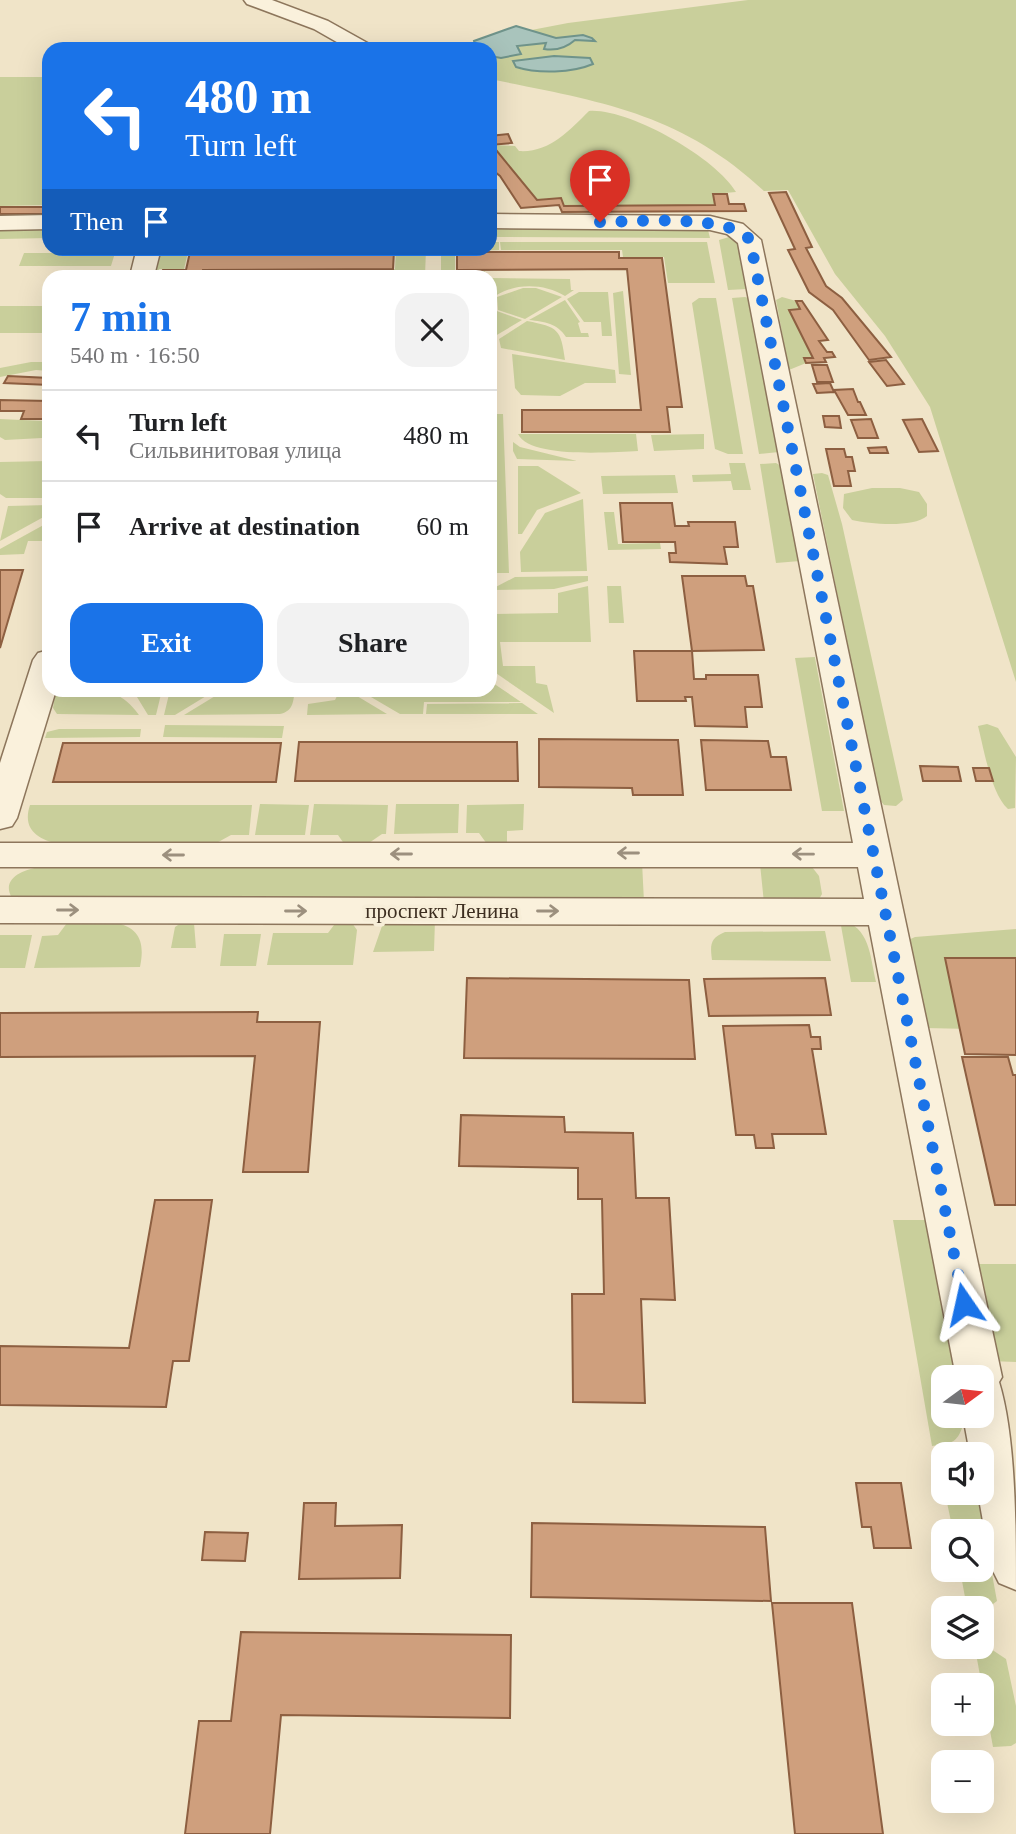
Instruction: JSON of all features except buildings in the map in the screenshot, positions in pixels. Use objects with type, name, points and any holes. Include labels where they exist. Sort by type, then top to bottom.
[{"type":"street","points":[[254,0],[329,28],[352,42]]},
{"type":"street","points":[[497,221],[725,225],[742,232],[750,240],[977,1365]]},
{"type":"street","points":[[0,223],[42,222]]},
{"type":"street","points":[[0,818],[42,683]]},
{"type":"street","points":[[0,855],[872,855]]},
{"type":"street","name":"проспект Ленина","points":[[0,910],[884,912]]},
{"type":"street","points":[[989,1428],[1016,1567]]},
{"type":"green space","points":[[748,0],[1016,0],[1016,682],[930,407],[885,336],[835,274],[788,190],[764,191],[733,164],[701,143],[636,114],[602,103],[497,80],[497,42],[482,42],[568,23]]},
{"type":"green space","points":[[0,77],[42,77],[42,205],[0,206]]},
{"type":"green space","points":[[589,111],[606,112],[648,126],[710,165],[736,192],[713,194],[715,205],[564,206],[561,198],[537,200],[497,151],[497,145],[515,146],[519,151],[530,151],[558,139]]},
{"type":"green space","points":[[497,225],[707,226],[710,238],[497,237]]},
{"type":"green space","points":[[0,226],[42,226],[42,238],[0,239]]},
{"type":"green space","points":[[736,235],[747,289],[728,290],[719,240]]},
{"type":"green space","points":[[500,242],[707,242],[715,283],[668,283],[664,257],[623,257],[622,250],[501,250]]},
{"type":"green space","points":[[24,253],[42,253],[42,256],[114,256],[111,266],[19,266]]},
{"type":"green space","points":[[151,256],[187,256],[184,269],[147,270]]},
{"type":"green space","points":[[396,256],[426,256],[425,270],[377,270],[395,269]]},
{"type":"green space","points":[[441,256],[455,256],[455,270],[441,270]]},
{"type":"green space","points":[[497,278],[570,279],[571,290],[574,290],[565,296],[546,288],[526,286],[498,294]]},
{"type":"green space","points":[[523,288],[536,288],[562,297],[525,319],[498,310],[497,297]]},
{"type":"green space","points":[[623,291],[631,375],[619,374],[613,293]]},
{"type":"green space","points":[[579,292],[608,292],[612,336],[602,336],[601,322],[584,322],[567,299]]},
{"type":"green space","points":[[782,297],[796,301],[800,309],[789,311],[813,358],[804,358],[806,363],[789,370],[776,300]]},
{"type":"green space","points":[[699,298],[716,298],[743,454],[728,454],[715,449],[692,303]]},
{"type":"green space","points":[[732,298],[752,299],[779,452],[759,454]]},
{"type":"green space","points":[[565,300],[580,322],[581,333],[588,333],[589,337],[566,337],[555,326],[529,320]]},
{"type":"green space","points":[[0,306],[42,306],[42,333],[0,333]]},
{"type":"green space","points":[[497,311],[522,320],[497,335]]},
{"type":"green space","points":[[527,321],[556,331],[562,342],[565,360],[501,348],[499,339]]},
{"type":"green space","points":[[512,354],[615,370],[616,383],[585,383],[560,396],[521,395],[515,388]]},
{"type":"green space","points":[[42,362],[42,370],[0,377],[0,368]]},
{"type":"green space","points":[[497,414],[503,414],[509,573],[497,573]]},
{"type":"green space","points":[[0,419],[42,421],[42,438],[5,440],[0,437]]},
{"type":"green space","points":[[518,434],[636,434],[638,451],[555,451],[526,442]]},
{"type":"green space","points":[[704,434],[704,449],[654,451],[651,435]]},
{"type":"green space","points":[[513,442],[520,447],[577,461],[517,459]]},
{"type":"green space","points":[[42,461],[42,498],[6,498],[0,494],[0,462]]},
{"type":"green space","points":[[729,463],[745,463],[751,490],[733,490],[731,481],[693,482],[692,475],[731,474]]},
{"type":"green space","points":[[776,463],[783,467],[800,561],[776,563],[760,464]]},
{"type":"green space","points":[[518,466],[538,466],[581,493],[537,510],[522,534],[518,534]]},
{"type":"green space","points":[[813,474],[828,475],[842,524],[903,800],[896,806],[884,805],[879,799]]},
{"type":"green space","points":[[675,475],[678,493],[603,494],[601,476]]},
{"type":"green space","points":[[872,488],[900,488],[919,492],[927,504],[927,516],[902,524],[852,520],[843,508],[844,494]]},
{"type":"green space","points":[[583,499],[587,571],[521,572],[520,552],[545,513]]},
{"type":"green space","points":[[42,505],[42,518],[0,541],[8,506]]},
{"type":"green space","points":[[604,512],[614,512],[618,544],[660,543],[661,549],[608,550]]},
{"type":"green space","points":[[42,526],[42,541],[28,541],[24,554],[0,555],[0,549]]},
{"type":"green space","points":[[588,576],[588,581],[554,589],[497,590],[497,586],[515,577]]},
{"type":"green space","points":[[588,586],[591,642],[500,642],[503,666],[535,666],[536,683],[547,685],[554,713],[497,674],[497,614],[558,613],[558,593]]},
{"type":"green space","points":[[607,586],[621,586],[624,623],[609,623]]},
{"type":"green space","points":[[815,657],[844,811],[822,811],[795,658]]},
{"type":"green space","points":[[497,686],[521,702],[424,702],[423,714],[400,714],[371,697],[497,697]]},
{"type":"green space","points":[[55,697],[120,697],[139,715],[57,714],[53,708]]},
{"type":"green space","points":[[137,697],[160,697],[156,715],[148,715]]},
{"type":"green space","points":[[168,697],[205,697],[175,715],[164,715]]},
{"type":"green space","points":[[214,697],[294,697],[290,709],[280,714],[184,715]]},
{"type":"green space","points":[[336,697],[359,697],[387,714],[307,715],[308,704],[335,700]]},
{"type":"green space","points":[[522,703],[538,714],[426,714],[427,704]]},
{"type":"green space","points":[[987,724],[998,728],[1016,757],[1015,808],[1008,809],[1002,802],[993,782],[978,726]]},
{"type":"green space","points":[[165,725],[284,726],[282,738],[163,737]]},
{"type":"green space","points":[[59,729],[141,729],[140,737],[45,738],[47,732]]},
{"type":"green space","points":[[260,804],[309,805],[305,835],[255,835]]},
{"type":"green space","points":[[314,804],[388,805],[386,834],[366,845],[345,845],[338,835],[310,835]]},
{"type":"green space","points":[[396,804],[459,804],[458,833],[394,834]]},
{"type":"green space","points":[[524,804],[523,830],[507,831],[507,843],[487,844],[479,833],[466,833],[467,805]]},
{"type":"green space","points":[[30,805],[252,805],[249,835],[231,835],[211,846],[58,844],[33,832],[28,821]]},
{"type":"green space","points":[[642,862],[644,902],[12,898],[9,891],[9,885],[16,876],[40,867]]},
{"type":"green space","points":[[760,864],[812,867],[819,876],[822,894],[818,901],[764,903]]},
{"type":"green space","points":[[397,920],[435,920],[434,951],[373,952],[382,926]]},
{"type":"green space","points":[[840,920],[850,923],[863,935],[876,982],[851,982]]},
{"type":"green space","points":[[337,921],[352,923],[357,930],[353,965],[267,965],[273,933],[328,933]]},
{"type":"green space","points":[[114,922],[130,928],[139,937],[142,950],[140,967],[34,968],[42,936],[58,935],[67,923]]},
{"type":"green space","points":[[181,923],[194,923],[196,948],[171,948],[175,927]]},
{"type":"green space","points":[[1016,929],[1016,1030],[925,1028],[906,941],[915,937]]},
{"type":"green space","points":[[825,931],[831,961],[712,960],[712,943],[725,932]]},
{"type":"green space","points":[[224,934],[261,934],[256,966],[220,966]]},
{"type":"green space","points":[[0,935],[32,935],[25,968],[0,968]]},
{"type":"green space","points":[[893,1220],[926,1220],[955,1365],[931,1365],[931,1428],[962,1428],[961,1432],[951,1442],[931,1442]]},
{"type":"green space","points":[[970,1264],[1016,1264],[1016,1362],[990,1361]]},
{"type":"green space","points":[[948,1505],[979,1505],[982,1519],[950,1519]]},
{"type":"green space","points":[[962,1582],[993,1582],[997,1601],[994,1603],[994,1596],[965,1596]]},
{"type":"green space","points":[[994,1651],[1006,1659],[1016,1706],[1016,1743],[1011,1746],[993,1747],[991,1736],[994,1736],[994,1673],[980,1673],[977,1659],[994,1659]]},
{"type":"water","points":[[516,26],[556,38],[583,35],[595,41],[575,40],[553,50],[544,49],[546,43],[517,46],[521,54],[501,58],[497,57],[497,42],[474,41]]},
{"type":"water","points":[[554,56],[590,58],[593,64],[565,71],[544,72],[516,67],[513,61]]},
{"type":"route","points":[[600,222],[710,223],[725,225],[742,232],[750,240],[964,1304]]}]
